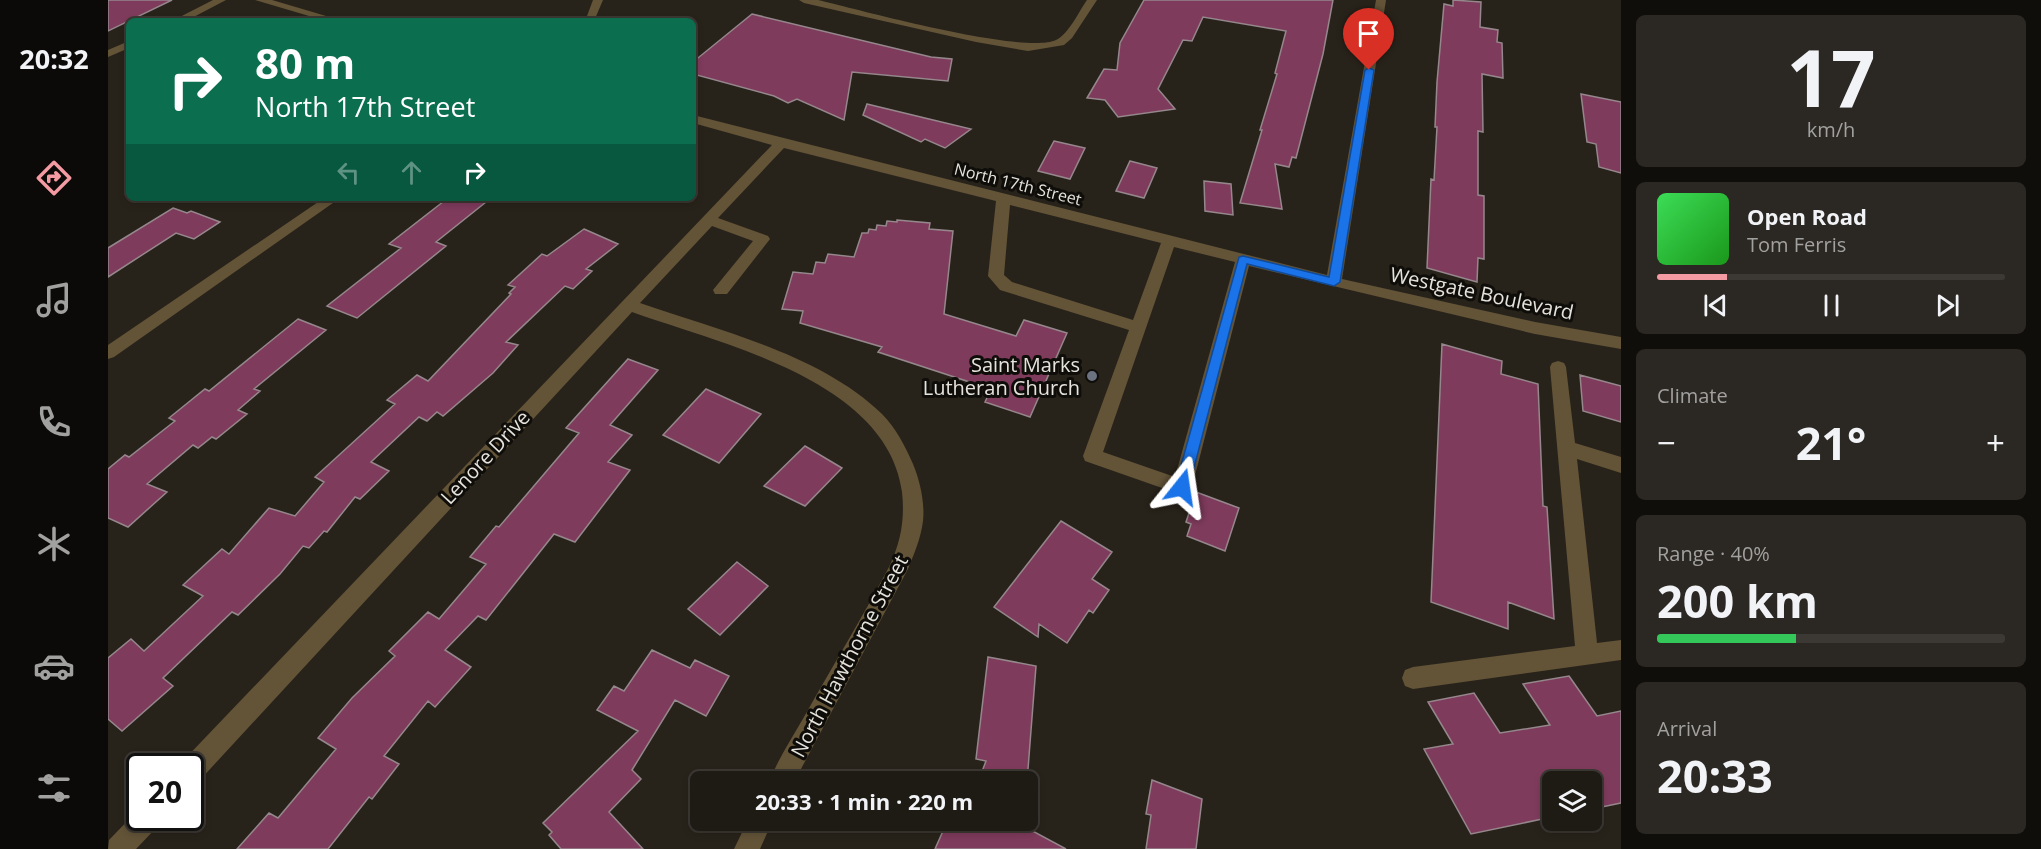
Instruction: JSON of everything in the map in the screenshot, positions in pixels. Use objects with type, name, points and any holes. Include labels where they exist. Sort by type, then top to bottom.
[{"type":"street","points":[[183,18],[221,0]]},
{"type":"street","points":[[260,0],[327,18]]},
{"type":"street","points":[[591,18],[598,0]]},
{"type":"street","points":[[804,0],[1012,47],[1042,47],[1060,43],[1068,36],[1092,0]]},
{"type":"street","points":[[1334,282],[1381,0]]},
{"type":"street","points":[[108,54],[126,45]]},
{"type":"street","name":"North 17th Street","points":[[696,120],[1334,282]]},
{"type":"street","name":"Lenore Drive","points":[[204,757],[781,143]]},
{"type":"street","points":[[1003,199],[996,276],[1006,286],[1138,327]]},
{"type":"street","points":[[108,353],[329,201]]},
{"type":"street","points":[[709,220],[763,239],[721,290]]},
{"type":"street","points":[[1169,241],[1092,456],[1182,487],[1243,259]]},
{"type":"street","name":"Westgate Boulevard","points":[[1334,282],[1535,328],[1621,343]]},
{"type":"street","name":"North Hawthorne Street","points":[[628,305],[782,359],[817,375],[859,403],[878,420],[892,438],[905,465],[914,514],[910,538],[898,569],[788,771]]},
{"type":"street","points":[[1558,367],[1587,655]]},
{"type":"street","points":[[1566,448],[1621,465]]},
{"type":"street","points":[[1413,678],[1621,650]]},
{"type":"street","points":[[118,849],[135,831]]},
{"type":"street","points":[[747,849],[756,831]]},
{"type":"building","points":[[108,0],[172,0],[135,18],[126,18],[126,22],[108,31]]},
{"type":"building","points":[[1144,0],[1333,0],[1323,54],[1296,158],[1292,157],[1289,167],[1275,164],[1282,209],[1240,203],[1277,74],[1275,73],[1286,31],[1203,17],[1192,41],[1183,40],[1158,89],[1175,109],[1118,117],[1105,100],[1087,98],[1104,69],[1117,70],[1120,43]]},
{"type":"building","points":[[1453,0],[1481,2],[1480,27],[1498,30],[1497,42],[1502,43],[1503,78],[1482,74],[1483,132],[1478,131],[1478,195],[1484,196],[1484,259],[1478,258],[1477,282],[1427,268],[1431,179],[1434,180],[1437,127],[1435,127],[1437,82],[1444,4],[1453,6]]},
{"type":"building","points":[[752,14],[931,57],[952,59],[948,81],[852,72],[844,120],[797,99],[788,103],[774,96],[696,75],[696,60]]},
{"type":"building","points":[[1581,94],[1621,102],[1621,173],[1599,167],[1596,144],[1587,142]]},
{"type":"building","points":[[867,104],[971,129],[945,148],[925,139],[921,142],[863,115]]},
{"type":"building","points":[[1054,141],[1085,148],[1070,179],[1038,171]]},
{"type":"building","points":[[1130,161],[1157,168],[1144,198],[1116,191]]},
{"type":"building","points":[[1204,181],[1231,184],[1233,215],[1205,211]]},
{"type":"building","points":[[444,201],[487,201],[436,242],[446,246],[357,318],[327,306],[401,248],[389,244]]},
{"type":"building","points":[[173,208],[187,213],[191,211],[220,222],[194,239],[176,233],[108,277],[108,248]]},
{"type":"building","points":[[897,220],[930,223],[929,229],[953,231],[944,314],[1016,336],[1024,320],[1067,333],[1030,417],[985,402],[991,389],[878,352],[882,347],[800,323],[803,311],[782,309],[793,272],[813,274],[816,262],[825,263],[828,254],[854,257],[862,233],[868,233],[869,229],[876,230],[877,225],[886,226],[887,221],[897,222]]},
{"type":"building","points":[[584,229],[618,244],[586,269],[592,271],[573,289],[565,286],[506,342],[518,345],[493,373],[443,416],[437,412],[427,421],[419,417],[371,462],[389,471],[360,499],[355,497],[327,532],[324,531],[309,548],[303,546],[280,574],[238,615],[232,612],[163,678],[173,686],[122,731],[108,719],[108,658],[131,639],[144,651],[203,596],[183,585],[222,549],[229,554],[269,508],[295,516],[324,482],[315,477],[395,404],[387,400],[417,375],[428,381],[511,294],[509,293],[515,287],[508,285],[542,254],[547,256]]},
{"type":"building","points":[[298,319],[326,330],[254,389],[260,391],[238,410],[247,414],[216,439],[212,437],[198,448],[193,445],[147,484],[167,492],[128,527],[108,518],[108,469],[125,455],[129,457],[175,421],[169,418],[205,389],[209,391]]},
{"type":"building","points":[[1442,344],[1502,361],[1501,374],[1538,384],[1543,506],[1547,507],[1554,619],[1508,602],[1508,629],[1431,602]]},
{"type":"building","points":[[628,359],[658,370],[610,425],[632,435],[608,462],[630,470],[575,542],[554,534],[486,620],[478,616],[445,650],[471,667],[435,707],[428,701],[384,756],[399,764],[372,799],[369,797],[328,849],[237,849],[269,813],[278,818],[336,749],[318,738],[352,698],[395,656],[389,651],[428,612],[439,619],[486,564],[470,557],[496,526],[499,527],[579,433],[566,428]]},
{"type":"building","points":[[1580,375],[1621,386],[1621,422],[1583,411]]},
{"type":"building","points":[[706,389],[761,414],[719,463],[663,435]]},
{"type":"building","points":[[805,446],[842,468],[805,506],[764,486]]},
{"type":"building","points":[[1196,492],[1239,508],[1225,551],[1187,536],[1191,524],[1186,522]]},
{"type":"building","points":[[1061,521],[1112,552],[1092,579],[1109,590],[1093,613],[1089,610],[1067,643],[1039,624],[1038,637],[994,607]]},
{"type":"building","points":[[737,562],[768,586],[720,635],[688,609]]},
{"type":"building","points":[[652,650],[690,668],[695,660],[729,676],[706,716],[675,700],[632,770],[641,779],[609,812],[643,849],[561,849],[549,835],[552,832],[543,823],[638,731],[597,710],[614,686],[624,691]]},
{"type":"building","points":[[988,657],[1036,666],[1028,771],[982,771],[986,761],[976,759]]},
{"type":"building","points":[[1569,676],[1597,716],[1621,711],[1621,803],[1602,807],[1602,771],[1542,771],[1542,819],[1471,834],[1424,749],[1453,744],[1428,702],[1474,693],[1500,733],[1550,725],[1523,684]]},
{"type":"building","points":[[1152,780],[1202,799],[1196,849],[1146,849],[1151,815],[1146,814]]},
{"type":"building","points":[[943,831],[1032,831],[1066,849],[935,849]]},
{"type":"place","name":"Saint Marks Lutheran Church","points":[[1092,376]]},
{"type":"route","points":[[1182,487],[1243,259],[1334,282],[1369,70]]}]
